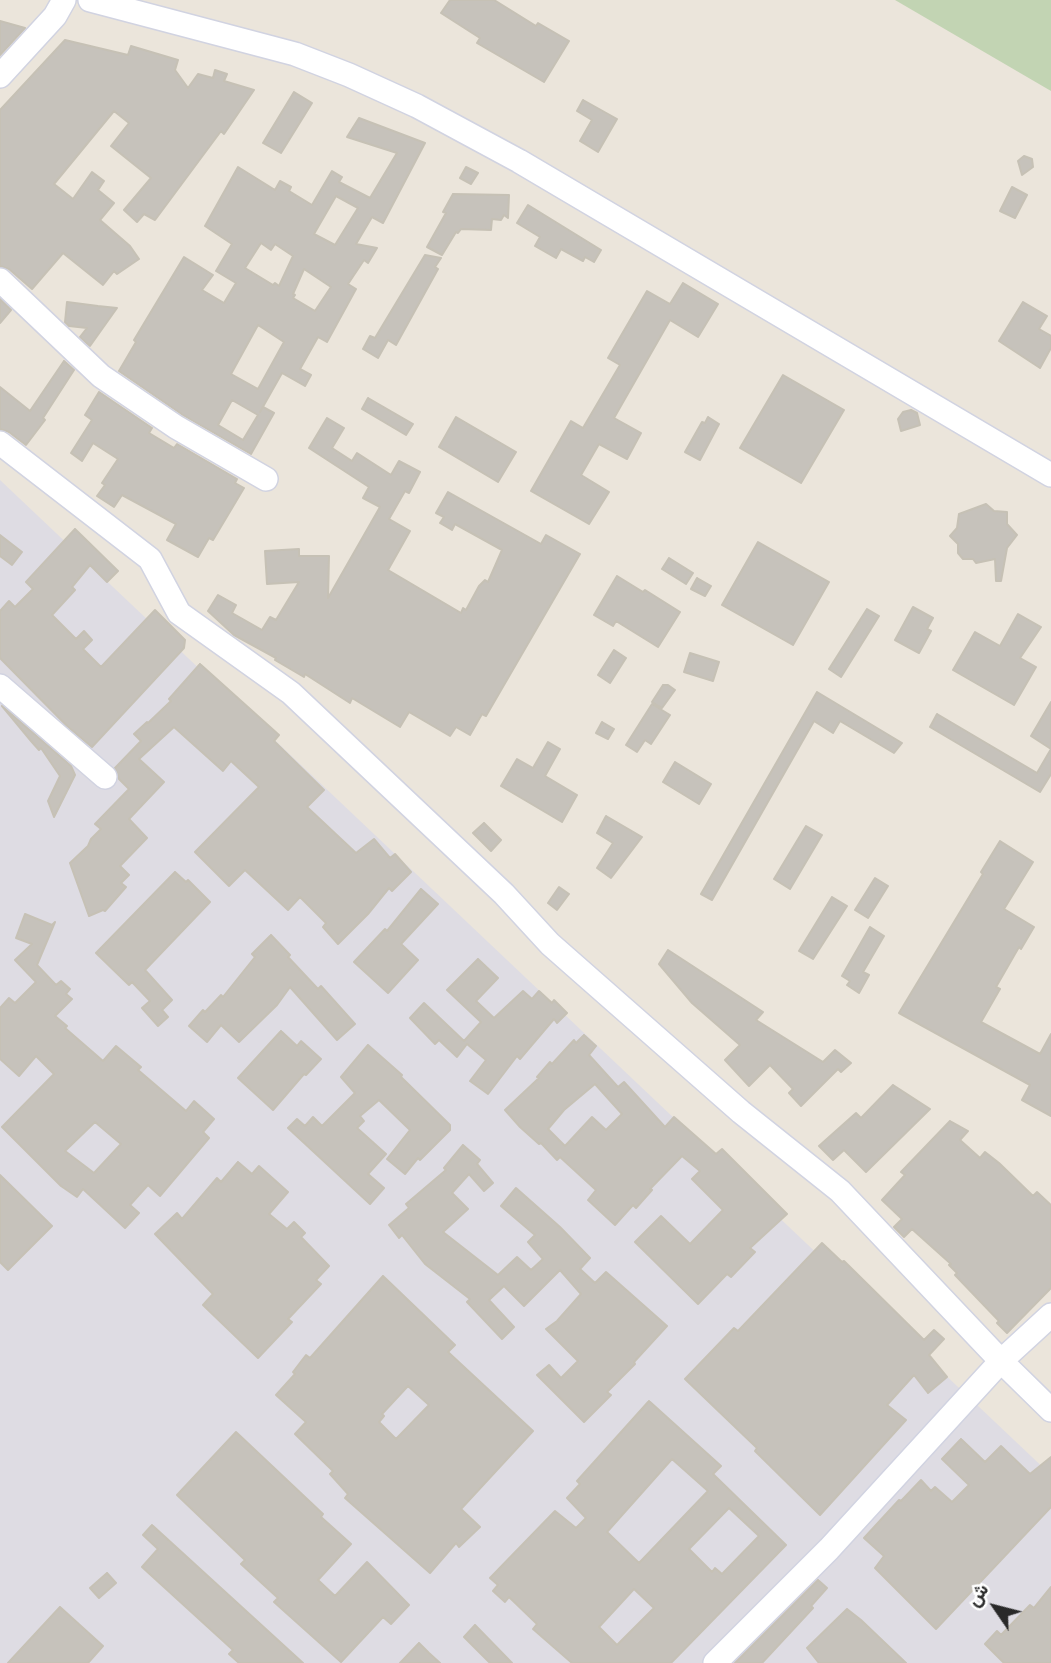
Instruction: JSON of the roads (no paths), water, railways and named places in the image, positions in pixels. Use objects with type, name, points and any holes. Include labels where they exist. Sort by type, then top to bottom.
[{"type":"street","points":[[0,76],[55,16],[64,0]]},
{"type":"street","points":[[90,0],[295,54],[417,106],[519,161],[1051,475]]},
{"type":"street","points":[[0,280],[101,376],[176,427],[266,479]]},
{"type":"street","points":[[0,443],[150,559],[179,613],[292,693],[504,894],[550,944],[741,1112],[840,1191],[1051,1410]]},
{"type":"street","points":[[0,686],[105,778]]},
{"type":"street","points":[[715,1663],[829,1549],[1001,1361],[1051,1315]]}]
